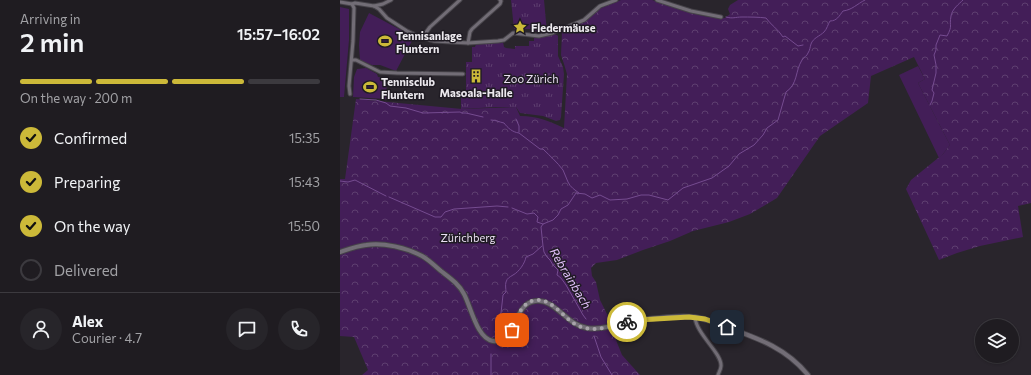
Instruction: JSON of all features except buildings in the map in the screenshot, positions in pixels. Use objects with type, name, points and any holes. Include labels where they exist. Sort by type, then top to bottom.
[{"type":"main road","points":[[340,252],[358,246],[373,244],[387,245],[421,255],[459,286],[464,294],[479,330],[485,338],[492,341],[500,341],[506,336],[512,330],[522,308],[528,303],[536,300],[547,302],[573,323],[589,329],[602,328],[639,320],[695,317],[714,322],[768,343],[793,359],[808,375]]},
{"type":"street","points":[[340,2],[374,6],[391,0]]},
{"type":"street","points":[[422,38],[426,31],[460,0]]},
{"type":"street","points":[[468,43],[472,29],[500,4],[500,0]]},
{"type":"street","points":[[374,6],[392,22],[422,38],[443,42],[468,43],[504,40],[513,33],[539,36],[547,35],[584,20],[600,6],[616,0]]},
{"type":"street","points":[[657,0],[691,11],[721,17]]},
{"type":"street","points":[[350,94],[354,8],[352,4]]},
{"type":"street","points":[[352,60],[356,60],[380,72],[463,74]]},
{"type":"street","points":[[695,317],[697,325],[718,356],[721,366],[718,375]]},
{"type":"green space","name":"Zoo Zürich","points":[[511,0],[544,0],[547,33],[543,34],[543,37],[554,34],[558,36],[558,56],[563,67],[564,74],[560,120],[556,121],[543,116],[520,113],[516,107],[461,109],[461,92],[466,92],[466,62],[472,62],[472,47],[475,47],[476,44],[503,42],[504,47],[515,49],[515,46],[529,46],[529,41],[534,41],[534,37],[540,38],[540,34],[534,29],[514,29]]},
{"type":"green space","name":"Zürichberg","points":[[621,0],[652,0],[703,16],[725,18],[730,14],[728,9],[730,5],[738,0],[1031,0],[1031,203],[1018,206],[1023,237],[980,246],[939,260],[906,189],[911,180],[943,154],[950,145],[918,83],[925,79],[914,57],[871,76],[868,103],[820,136],[777,198],[750,214],[729,222],[693,231],[617,260],[596,263],[591,268],[592,276],[596,282],[600,300],[608,316],[620,325],[616,340],[622,355],[640,375],[362,375],[368,370],[354,337],[340,336],[340,179],[345,179],[356,99],[462,109],[516,107],[520,116],[543,119],[564,128],[567,74],[561,55],[562,32],[584,22],[601,8]]},
{"type":"green space","points":[[340,7],[349,9],[349,40],[344,97],[340,97]]},
{"type":"green space","name":"Tennisanlage Fluntern","points":[[369,13],[414,37],[396,71],[380,65],[372,65],[360,60],[360,32]]},
{"type":"green space","points":[[918,66],[925,79],[918,83],[950,145],[939,158],[899,75]]},
{"type":"green space","name":"Tennisclub Fluntern","points":[[366,68],[377,74],[378,77],[387,78],[386,99],[353,97],[354,77],[357,69]]},
{"type":"waterway","points":[[586,319],[566,285],[557,275],[558,270],[544,252],[541,227],[543,224],[553,220],[561,209],[568,205],[576,193],[585,194],[592,198],[600,195],[610,200],[627,199],[641,195],[649,195],[668,200],[683,188],[712,178],[729,166],[739,154],[754,145],[767,128],[778,120],[786,92],[793,85],[800,64],[808,54],[813,40],[824,32],[830,21],[836,19],[843,11],[852,8],[865,0]]},
{"type":"waterway","points":[[930,105],[934,93],[932,90],[936,73],[934,55],[936,45],[940,35],[947,36],[950,28],[952,13],[963,0]]},
{"type":"waterway","points":[[726,17],[766,18],[783,37],[785,36],[798,46],[803,45]]},
{"type":"waterway","points":[[360,99],[376,100],[390,106],[406,108],[423,113],[460,112],[483,117]]},
{"type":"waterway","points":[[516,119],[519,126],[519,132]]},
{"type":"waterway","points":[[491,120],[504,123],[510,130],[519,133],[540,149],[543,149],[561,167],[570,185],[579,193]]},
{"type":"waterway","points":[[340,181],[348,182],[355,180],[386,196]]},
{"type":"waterway","points":[[389,197],[435,217],[441,217],[445,212],[454,209],[497,206],[508,207]]},
{"type":"waterway","points":[[512,208],[527,214],[534,213],[538,217],[537,222],[543,224]]},
{"type":"waterway","points":[[495,332],[498,317],[501,313],[503,295],[506,292],[506,281],[519,270],[526,257],[533,254],[542,246]]},
{"type":"waterway","name":"Rebrainbach","points":[[594,336],[601,357],[612,375]]},
{"type":"waterway","points":[[491,354],[491,375]]},
{"type":"way so far","points":[[512,330],[522,308],[528,303],[536,300],[547,302],[573,323],[582,327],[592,329],[602,328],[627,322]]},
{"type":"place","name":"Fledermäuse","points":[[520,27]]},
{"type":"place","name":"Tennisanlage Fluntern","points":[[385,41]]},
{"type":"place","name":"Masoala-Halle","points":[[476,76]]},
{"type":"place","name":"Tennisclub Fluntern","points":[[370,87]]},
{"type":"route","points":[[627,322],[695,317],[727,327]]}]
